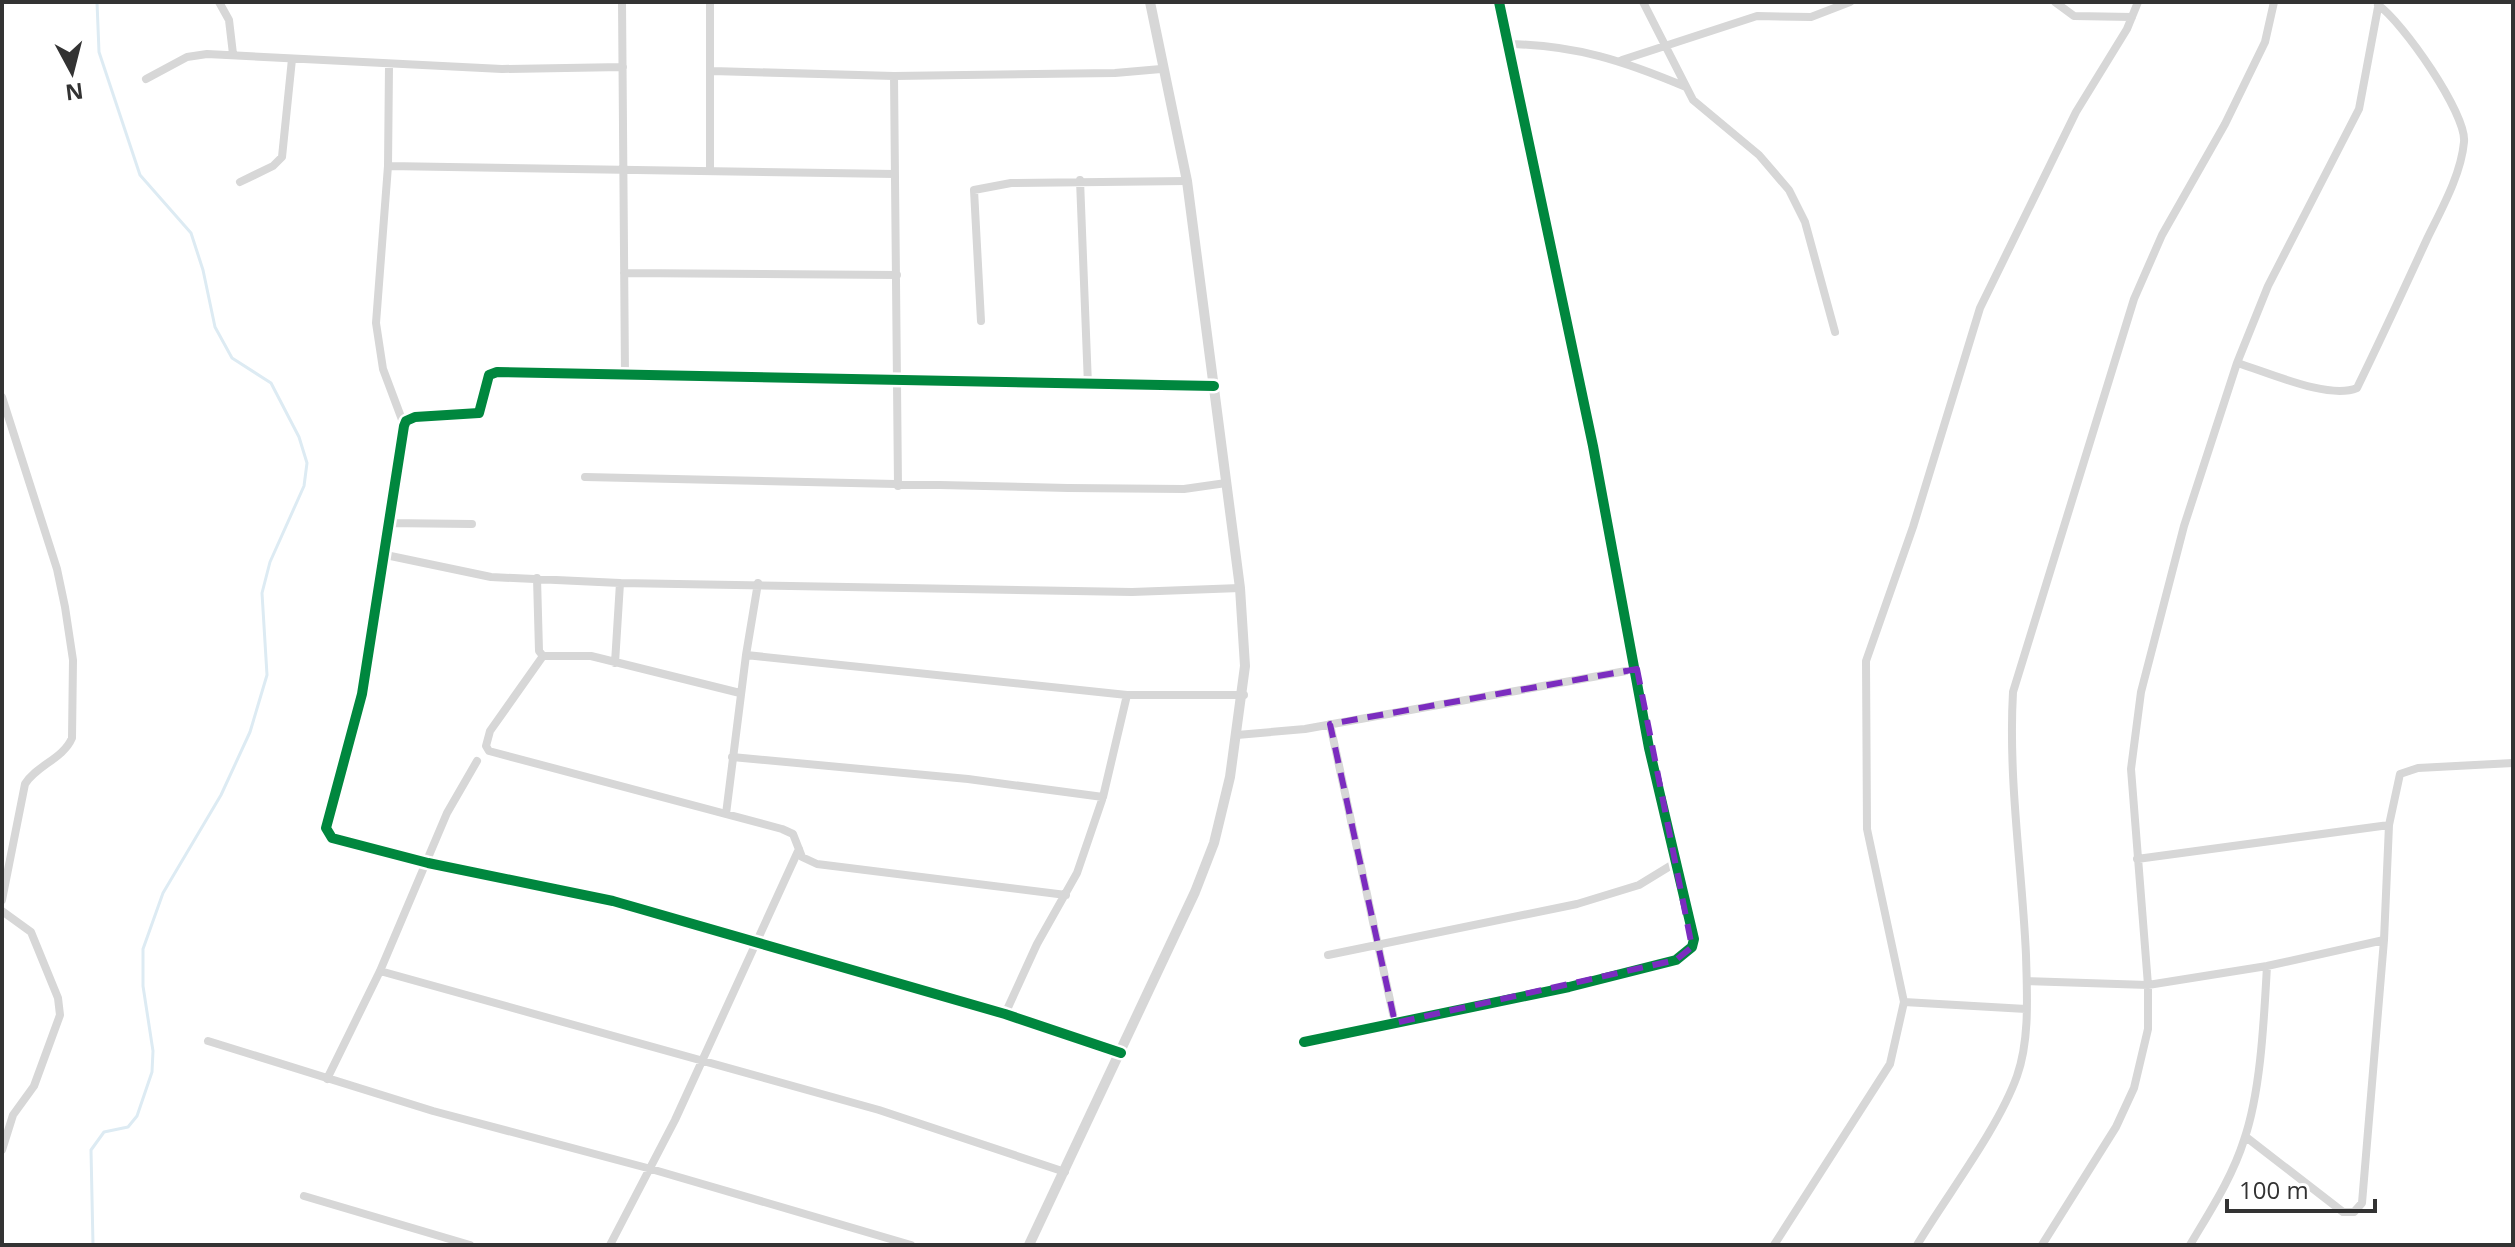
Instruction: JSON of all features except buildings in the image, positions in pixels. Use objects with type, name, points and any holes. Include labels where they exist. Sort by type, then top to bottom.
[{"type":"street","points":[[219,2],[229,20],[233,54]]},
{"type":"street","points":[[622,2],[625,375]]},
{"type":"street","points":[[710,2],[710,170]]},
{"type":"street","points":[[1029,1245],[1195,892],[1214,843],[1244,695],[1240,588],[1187,181],[1161,69],[1150,2]]},
{"type":"street","points":[[1304,1042],[1569,987],[1686,954],[1694,939],[1649,748],[1637,669],[1499,2]]},
{"type":"street","points":[[1643,2],[1668,45],[1687,87],[1710,117],[1759,155],[1789,190],[1805,222],[1835,332]]},
{"type":"street","points":[[1622,60],[1757,16],[1811,17],[1850,2]]},
{"type":"street","points":[[2055,2],[2074,16],[2132,17]]},
{"type":"street","points":[[1774,1245],[1890,1064],[1904,1002],[1867,829],[1864,734],[1866,661],[1913,527],[1980,308],[2076,112],[2138,2]]},
{"type":"street","points":[[1917,1245],[2017,1077],[2024,1050],[2027,981],[2010,741],[2013,692],[2134,299],[2162,235],[2225,124],[2265,42],[2274,2]]},
{"type":"street","points":[[2042,1245],[2095,1166],[2134,1088],[2148,1029],[2148,985],[2131,769],[2141,692],[2184,526],[2237,363],[2268,286],[2359,109],[2379,4],[2392,14],[2435,75],[2465,140],[2448,195],[2357,388],[2345,393],[2326,390],[2237,363]]},
{"type":"street","points":[[1508,44],[1542,45],[1622,60],[1687,87]]},
{"type":"street","points":[[146,79],[187,57],[233,54],[389,66],[502,69],[623,67]]},
{"type":"street","points":[[240,182],[273,166],[282,157],[292,59]]},
{"type":"street","points":[[389,66],[388,166],[376,323],[383,369],[404,426]]},
{"type":"street","points":[[712,71],[894,76],[1115,73],[1161,69]]},
{"type":"street","points":[[894,76],[898,486]]},
{"type":"street","points":[[388,166],[895,174]]},
{"type":"street","points":[[981,321],[974,190],[1011,183],[1080,180],[1187,181]]},
{"type":"street","points":[[1080,180],[1088,385]]},
{"type":"street","points":[[624,273],[897,275]]},
{"type":"street","points":[[1121,1053],[1005,1014],[582,893],[428,863],[332,838],[326,828],[362,694],[381,554],[404,426],[406,421],[415,417],[479,413],[486,380],[497,372],[1214,386]]},
{"type":"street","points":[[2,397],[57,569],[73,660],[72,738],[66,749],[33,773],[25,784],[2,900]]},
{"type":"street","points":[[585,477],[898,486],[1184,489],[1226,483]]},
{"type":"street","points":[[386,523],[472,524]]},
{"type":"street","points":[[381,554],[491,577],[620,583],[758,583],[1132,592],[1240,588]]},
{"type":"street","points":[[537,578],[539,651],[543,656]]},
{"type":"street","points":[[615,663],[620,583]]},
{"type":"street","points":[[726,814],[740,693],[758,583]]},
{"type":"street","points":[[746,655],[1127,695],[1244,695]]},
{"type":"street","points":[[543,656],[591,656],[740,693]]},
{"type":"street","points":[[543,656],[490,731],[486,746],[489,751],[782,829],[793,834],[802,857],[817,864],[1066,895]]},
{"type":"street","points":[[1237,735],[1330,724],[1637,669]]},
{"type":"street","points":[[1005,1014],[1066,895],[1103,797],[1127,695]]},
{"type":"street","points":[[1330,724],[1395,1023]]},
{"type":"street","points":[[732,757],[968,779],[1103,797]]},
{"type":"street","points":[[327,1079],[380,971],[447,813],[477,761]]},
{"type":"street","points":[[2246,1137],[2343,1212],[2354,1212],[2362,1203],[2384,940],[2389,825],[2400,774],[2418,768],[2513,763]]},
{"type":"street","points":[[2137,859],[2389,825]]},
{"type":"street","points":[[610,1245],[651,1169],[799,849]]},
{"type":"street","points":[[1328,955],[1601,898],[1639,885],[1675,863]]},
{"type":"street","points":[[2,911],[31,932],[58,998],[60,1015],[34,1086],[13,1115],[2,1150]]},
{"type":"street","points":[[2027,981],[2148,985],[2267,966],[2384,940]]},
{"type":"street","points":[[2190,1245],[2220,1195],[2246,1137],[2263,1025],[2267,966]]},
{"type":"street","points":[[380,971],[879,1110],[1065,1172]]},
{"type":"street","points":[[1904,1002],[2026,1009]]},
{"type":"street","points":[[208,1041],[327,1079],[911,1245]]},
{"type":"street","points":[[304,1196],[470,1245]]},
{"type":"highlighted area","points":[[1637,669],[1692,947],[1676,960],[1395,1023],[1330,724]]},
{"type":"waterway","points":[[93,1245],[91,1150],[104,1132],[128,1127],[137,1116],[152,1072],[153,1051],[143,986],[143,949],[163,893],[221,795],[250,732],[267,675],[262,593],[270,562],[304,486],[307,463],[299,437],[271,383],[232,358],[215,327],[203,270],[191,233],[140,175],[99,52],[97,2]]},
{"type":"cycle path","points":[[1304,1042],[1569,987],[1676,960],[1692,947],[1694,939],[1649,748],[1593,446],[1499,2]]},
{"type":"cycle path","points":[[1121,1053],[1005,1014],[613,901],[428,863],[332,838],[326,828],[362,694],[404,426],[406,421],[415,417],[479,413],[489,375],[497,372],[1214,386]]}]
